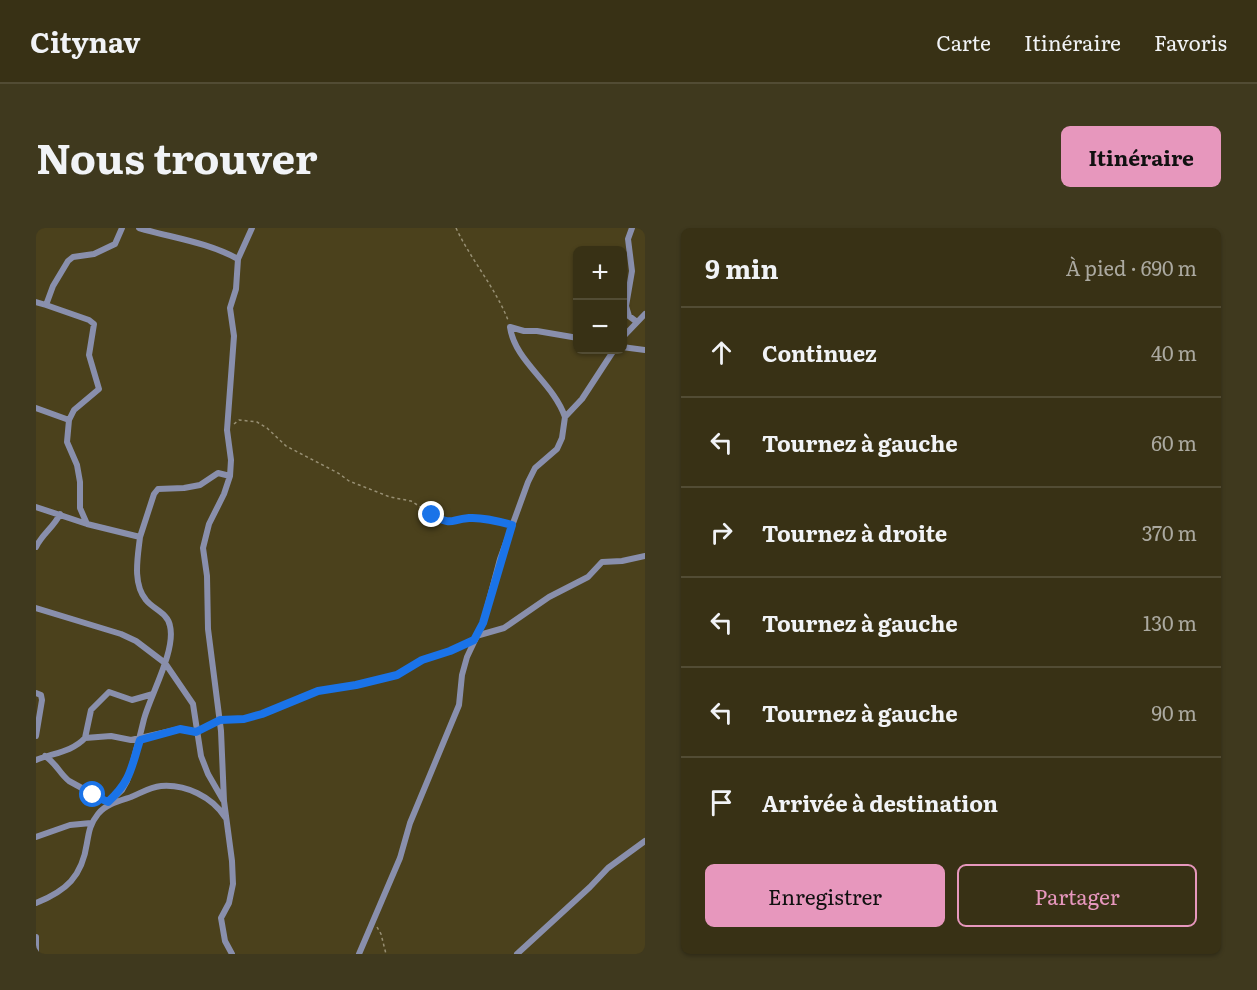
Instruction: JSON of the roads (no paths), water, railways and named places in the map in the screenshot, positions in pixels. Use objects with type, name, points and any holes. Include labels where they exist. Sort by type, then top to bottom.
[{"type":"street","points":[[46,305],[53,286],[68,261],[73,257],[94,254],[115,244],[122,228]]},
{"type":"street","points":[[138,228],[224,250],[238,259]]},
{"type":"street","points":[[232,954],[225,941],[220,918],[229,903],[233,884],[224,801],[220,720],[208,629],[207,576],[203,548],[209,524],[230,476],[231,460],[227,430],[234,336],[230,308],[236,289],[238,259],[252,228]]},
{"type":"street","points":[[632,228],[628,239],[632,271],[626,306],[629,316],[637,322]]},
{"type":"street","points":[[36,302],[94,324],[89,350],[99,389],[74,410],[69,420],[67,442],[77,465],[80,507],[87,524]]},
{"type":"street","points":[[627,333],[645,314]]},
{"type":"street","points":[[359,954],[400,858],[410,823],[459,705],[466,657],[483,623],[512,525],[528,482],[535,468],[557,448],[562,438],[565,417],[556,395],[516,349],[510,327],[573,337]]},
{"type":"street","points":[[627,348],[645,350]]},
{"type":"street","points":[[565,417],[582,399],[611,354]]},
{"type":"street","points":[[36,408],[69,420]]},
{"type":"street","points":[[36,903],[65,888],[71,881],[79,870],[91,823],[122,790],[127,781],[144,719],[165,663],[171,628],[169,620],[146,600],[139,588],[137,568],[140,537],[154,494],[158,489],[200,485],[218,472],[230,476]]},
{"type":"street","points":[[36,507],[87,524],[140,537]]},
{"type":"street","points":[[36,547],[60,514]]},
{"type":"street","points":[[475,638],[504,628],[549,597],[588,578],[602,562],[645,556]]},
{"type":"street","points":[[36,608],[121,634],[165,663],[193,704],[201,756],[208,774],[224,801]]},
{"type":"street","points":[[36,760],[79,745],[85,738],[91,710],[109,692],[132,700],[153,694]]},
{"type":"street","points":[[36,693],[41,695],[42,700],[36,736]]},
{"type":"street","points":[[85,738],[111,735],[140,740],[180,729],[196,732],[220,720]]},
{"type":"street","points":[[45,756],[58,766],[63,776],[69,781],[110,803],[148,789],[162,786],[180,788],[198,793],[218,806],[226,817]]},
{"type":"street","points":[[36,837],[70,825],[91,823]]},
{"type":"street","points":[[517,954],[608,868],[645,841]]},
{"type":"street","points":[[36,937],[36,954]]}]
